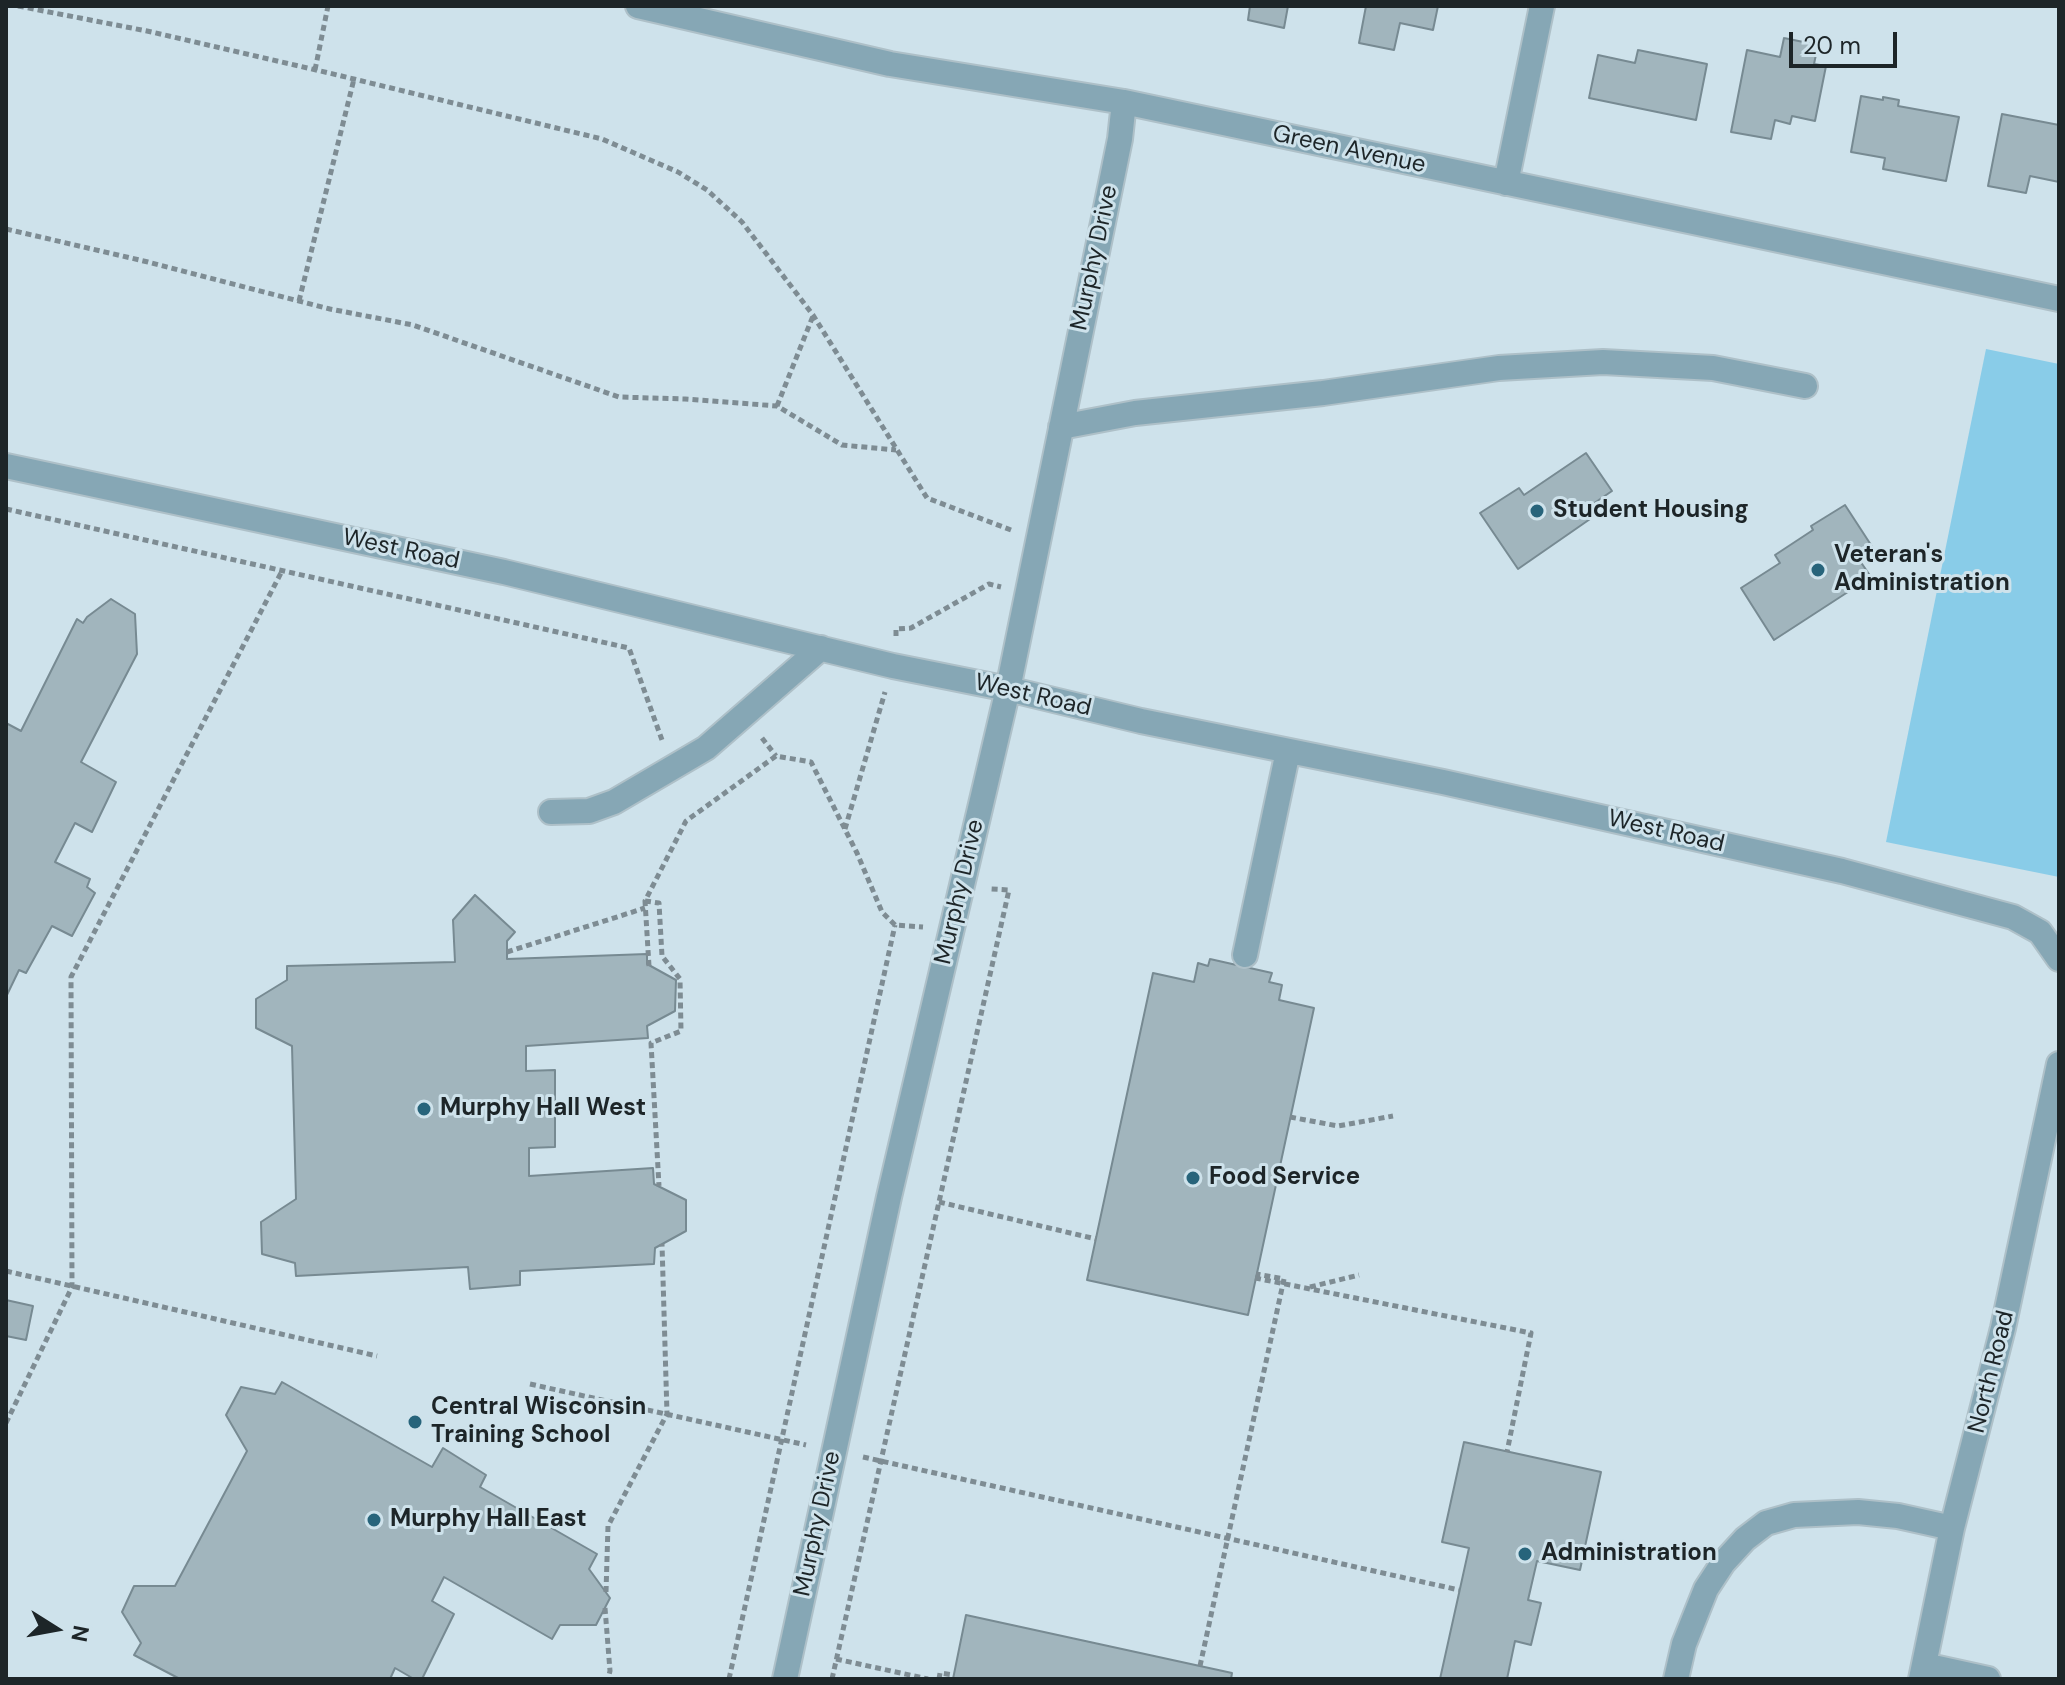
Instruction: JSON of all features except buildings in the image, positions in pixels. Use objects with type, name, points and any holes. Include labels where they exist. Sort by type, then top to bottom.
[{"type":"street","name":"Green Avenue","points":[[638,6],[890,64],[1124,102],[2059,299]]},
{"type":"street","points":[[1506,183],[1542,6]]},
{"type":"street","name":"Murphy Drive","points":[[785,1679],[889,1197],[1008,689],[1120,139],[1124,102]]},
{"type":"street","points":[[1061,427],[1135,413],[1323,393],[1499,368],[1603,362],[1713,368],[1805,386]]},
{"type":"street","name":"West Road","points":[[6,466],[504,572],[893,666],[1008,689],[1141,721],[1443,782],[1842,871],[2013,917],[2040,932],[2054,952]]},
{"type":"street","points":[[551,812],[589,811],[614,802],[706,748],[821,648]]},
{"type":"street","points":[[1245,955],[1288,751]]},
{"type":"street","name":"North Road","points":[[1922,1672],[1952,1528],[2003,1328],[2059,1064]]},
{"type":"street","points":[[1676,1679],[1684,1644],[1706,1589],[1723,1563],[1745,1539],[1766,1523],[1794,1515],[1858,1512],[1898,1516],[1952,1528]]},
{"type":"street","points":[[1922,1672],[1988,1679]]},
{"type":"path","points":[[18,6],[147,31],[602,139],[678,172],[707,190],[742,222],[813,315],[927,498],[1038,540]]},
{"type":"path","points":[[315,70],[328,6]]},
{"type":"path","points":[[299,301],[354,79]]},
{"type":"path","points":[[6,229],[330,309],[413,325],[619,397],[777,406],[842,445],[897,450]]},
{"type":"path","points":[[777,406],[813,315]]},
{"type":"path","points":[[6,509],[629,648],[671,768]]},
{"type":"path","points":[[6,1423],[72,1287],[71,977],[282,571]]},
{"type":"path","points":[[649,966],[645,904],[686,821],[776,756],[811,762],[857,853],[882,912],[895,925],[951,929]]},
{"type":"path","points":[[832,1679],[1009,890],[961,888]]},
{"type":"path","points":[[507,952],[645,904],[659,903],[662,956],[680,979],[681,1031],[651,1043],[659,1186]]},
{"type":"path","points":[[729,1679],[895,925]]},
{"type":"path","points":[[1290,1117],[1338,1126],[1393,1116]]},
{"type":"path","points":[[939,1202],[1096,1239]]},
{"type":"path","points":[[606,1592],[608,1526],[667,1414],[662,1244]]},
{"type":"path","points":[[6,1271],[377,1356]]},
{"type":"path","points":[[1305,1288],[1359,1275]]},
{"type":"path","points":[[1200,1666],[1284,1279],[1256,1276],[1305,1288],[1531,1333],[1507,1452]]},
{"type":"path","points":[[530,1384],[1459,1590]]},
{"type":"path","points":[[605,1608],[608,1679]]},
{"type":"path","points":[[836,1659],[928,1679]]},
{"type":"path","points":[[939,1679],[940,1673],[954,1675]]},
{"type":"shaded area","points":[[1986,349],[2059,364],[2059,877],[1886,842]]},
{"type":"place","name":"Student Housing","points":[[1537,511]]},
{"type":"place","name":"Veteran's Administration","points":[[1818,570]]},
{"type":"place","name":"Murphy Hall West","points":[[424,1109]]},
{"type":"place","name":"Food Service","points":[[1193,1178]]},
{"type":"place","name":"Central Wisconsin Training School","points":[[415,1422]]},
{"type":"place","name":"Murphy Hall East","points":[[374,1520]]},
{"type":"place","name":"Administration","points":[[1525,1554]]}]
